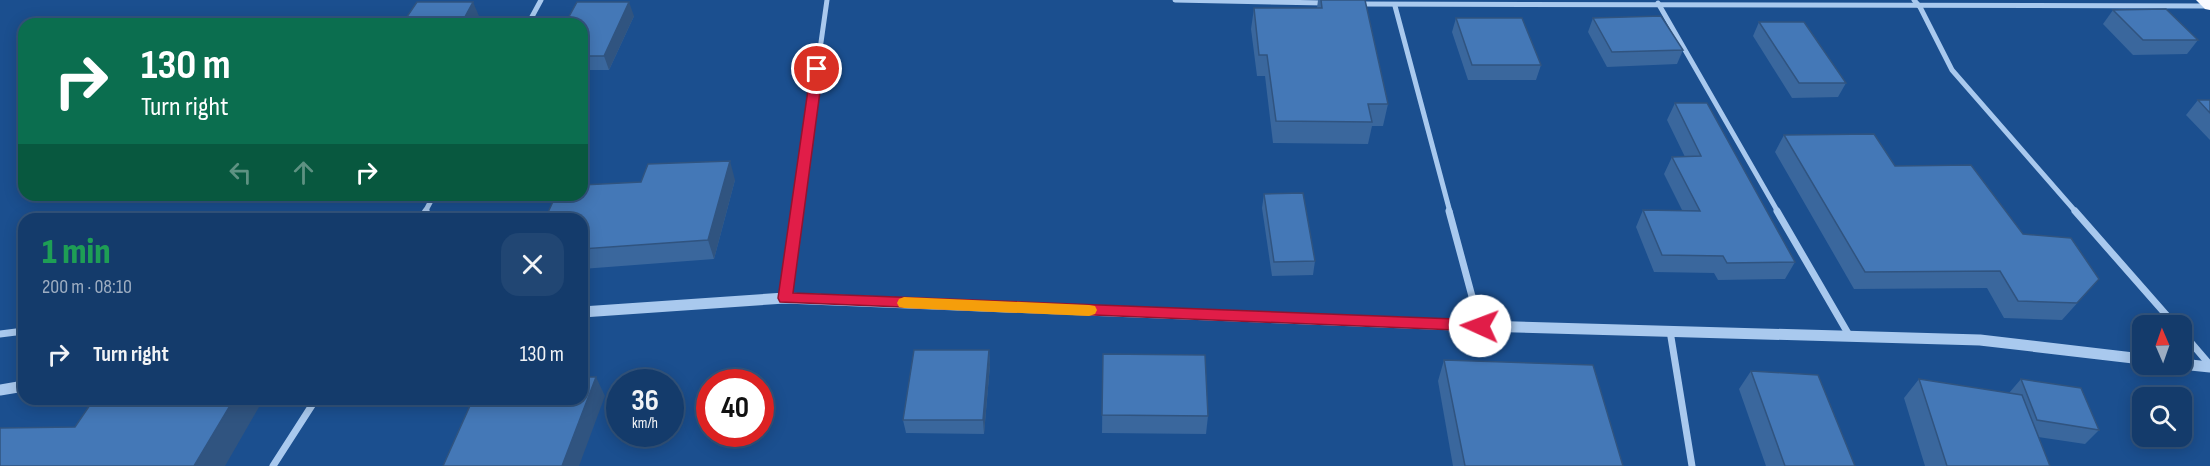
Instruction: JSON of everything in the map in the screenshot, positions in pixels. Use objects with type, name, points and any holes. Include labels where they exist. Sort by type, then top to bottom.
[{"type":"highway","points":[[2203,0],[2210,6]]},
{"type":"street","points":[[531,18],[541,0]]},
{"type":"street","points":[[785,298],[827,0]]},
{"type":"street","points":[[1175,0],[1327,3]]},
{"type":"street","points":[[1914,0],[1920,7],[1952,70],[2166,315]]},
{"type":"street","points":[[1658,3],[1849,335]]},
{"type":"street","points":[[1350,4],[1395,6],[1658,3],[1920,7],[2210,6]]},
{"type":"street","points":[[1395,6],[1480,326]]},
{"type":"street","points":[[588,312],[785,298],[1480,326],[1980,340],[2132,358]]},
{"type":"street","points":[[1670,330],[1692,466]]},
{"type":"street","points":[[0,334],[18,332]]},
{"type":"street","points":[[2192,345],[2210,366]]},
{"type":"street","points":[[2192,365],[2210,366]]},
{"type":"street","points":[[0,390],[18,387]]},
{"type":"street","points":[[273,466],[312,405]]},
{"type":"building","points":[[1321,0],[1365,0],[1388,104],[1368,104],[1372,122],[1276,121],[1267,55],[1259,55],[1254,8],[1322,8]]},
{"type":"building","points":[[417,2],[473,2],[464,18],[406,18]]},
{"type":"building","points":[[577,2],[629,2],[604,56],[588,56],[588,18],[568,18]]},
{"type":"building","points":[[2166,9],[2198,40],[2143,40],[2113,10]]},
{"type":"building","points":[[1661,16],[1683,50],[1612,52],[1593,18]]},
{"type":"building","points":[[1456,18],[1522,18],[1541,65],[1472,65]]},
{"type":"building","points":[[1759,22],[1804,22],[1846,83],[1799,83]]},
{"type":"building","points":[[2198,100],[2210,100],[2210,113]]},
{"type":"building","points":[[1675,103],[1707,103],[1795,262],[1727,263],[1723,256],[1662,255],[1643,210],[1700,211],[1672,157],[1701,156]]},
{"type":"building","points":[[1874,134],[1895,166],[1971,165],[2023,234],[2071,238],[2099,279],[2077,303],[2018,301],[2000,271],[1865,272],[1784,135]]},
{"type":"building","points":[[730,161],[708,240],[588,249],[588,213],[548,213],[553,201],[588,201],[588,185],[641,182],[648,164]]},
{"type":"building","points":[[1303,193],[1315,261],[1274,262],[1264,194]]},
{"type":"building","points":[[914,350],[989,350],[983,420],[903,420]]},
{"type":"building","points":[[1103,354],[1205,355],[1208,416],[1102,415]]},
{"type":"building","points":[[1444,360],[1593,365],[1623,466],[1465,466]]},
{"type":"building","points":[[1751,371],[1818,375],[1855,466],[1785,466]]},
{"type":"building","points":[[588,377],[596,377],[588,398]]},
{"type":"building","points":[[1919,379],[2022,395],[2050,466],[1947,466]]},
{"type":"building","points":[[2021,379],[2081,388],[2099,430],[2037,420]]},
{"type":"building","points":[[90,405],[230,405],[194,466],[0,466],[0,428],[75,427]]},
{"type":"building","points":[[470,405],[585,405],[562,466],[443,466]]},
{"type":"slow traffic","points":[[904,303],[1089,310]]},
{"type":"route","points":[[817,69],[785,298],[1480,326]]}]
